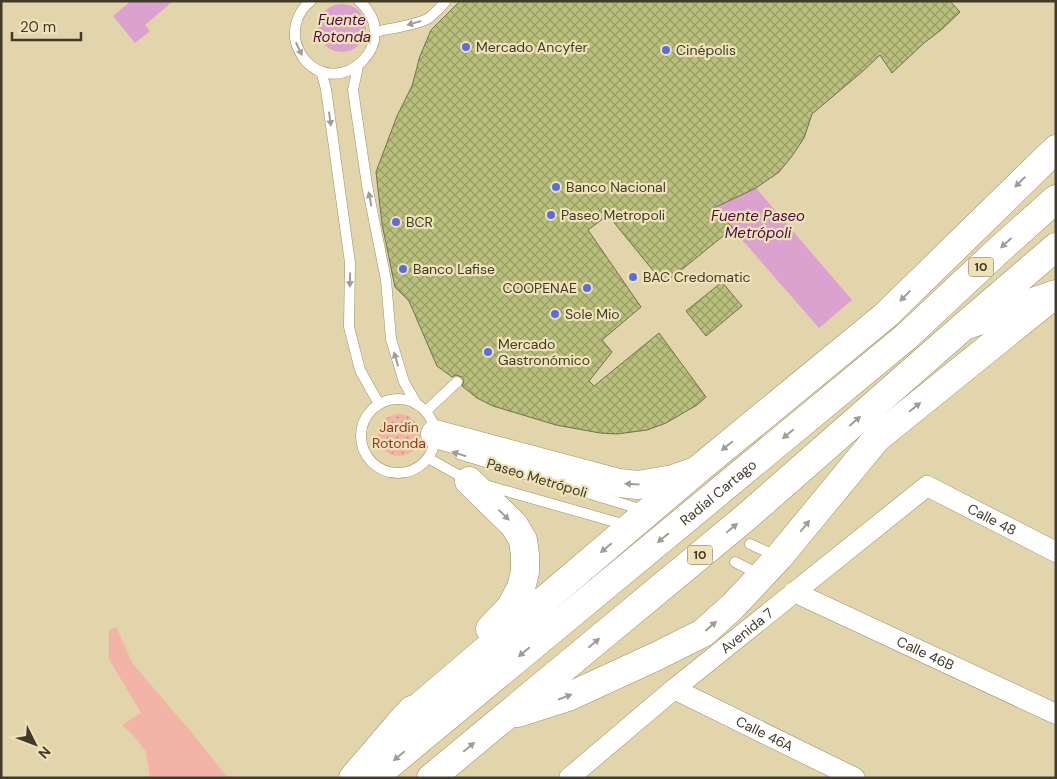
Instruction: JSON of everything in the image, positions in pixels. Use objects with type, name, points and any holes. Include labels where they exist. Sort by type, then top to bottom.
[{"type":"main road","points":[[399,724],[696,471],[886,315],[1056,148]]},
{"type":"main road","name":"Radial Cartago","points":[[373,778],[907,336],[1056,199]]},
{"type":"main road","name":"10","points":[[431,778],[745,518],[1056,247]]},
{"type":"main road","points":[[964,326],[1056,294]]},
{"type":"main road","points":[[503,719],[568,697],[702,633],[733,606],[770,567],[877,438],[1056,294]]},
{"type":"main road","points":[[436,442],[618,483],[638,485],[673,479],[696,471]]},
{"type":"main road","points":[[354,778],[399,724],[510,608],[521,588],[525,572],[523,540],[514,525],[469,481]]},
{"type":"street","name":"Calle 48","points":[[927,486],[1056,552]]},
{"type":"street","name":"Avenida 7","points":[[569,778],[674,689],[927,486]]},
{"type":"street","name":"Calle 46B","points":[[794,592],[1056,714]]},
{"type":"street","name":"Calle 46A","points":[[674,689],[855,778]]},
{"type":"lane","points":[[311,1],[299,15],[295,28],[295,41],[300,54],[309,64],[321,71],[334,74],[347,72],[358,66],[368,56],[373,44],[375,32],[373,19],[359,1]]},
{"type":"lane","points":[[375,32],[413,24],[428,18],[446,1]]},
{"type":"lane","points":[[358,66],[353,90],[367,185],[386,280],[390,338],[404,382],[436,442]]},
{"type":"lane","points":[[321,71],[326,89],[350,263],[349,327],[360,370],[379,404]]},
{"type":"lane","points":[[416,403],[404,399],[391,399],[379,404],[369,413],[363,423],[361,434],[362,446],[367,456],[375,465],[385,471],[397,473],[419,466],[436,442],[457,382]]},
{"type":"lane","name":"Paseo Metrópoli","points":[[436,442],[469,481],[626,525]]},
{"type":"lane","name":"Paseo Metrópoli","points":[[436,442],[640,509]]},
{"type":"lane","points":[[750,544],[770,567]]},
{"type":"lane","points":[[734,562],[770,567]]},
{"type":"green space","name":"Jardín Rotonda","points":[[399,414],[414,420],[420,435],[414,450],[399,456],[384,450],[378,435],[384,420]]},
{"type":"green space","points":[[116,627],[133,664],[228,778],[150,778],[146,752],[134,736],[122,725],[141,713],[109,659],[109,630]]},
{"type":"water","points":[[131,1],[172,2],[145,25],[150,31],[135,43],[113,16]]},
{"type":"water","name":"Fuente Rotonda","points":[[337,4],[347,4],[356,8],[362,14],[365,19],[365,37],[356,48],[347,52],[337,52],[328,48],[322,42],[318,33],[318,23],[322,14],[328,8]]},
{"type":"water","name":"Fuente Paseo Metrópoli","points":[[756,188],[852,300],[819,328],[710,203]]},
{"type":"building","name":"Paseo Metropoli","points":[[460,1],[950,1],[960,12],[892,73],[880,55],[812,114],[804,138],[779,172],[756,188],[714,208],[733,228],[664,284],[608,215],[588,230],[641,307],[602,340],[612,352],[589,381],[594,386],[659,333],[706,397],[697,405],[666,423],[647,430],[617,434],[556,425],[493,406],[477,398],[462,386],[464,381],[462,377],[456,375],[452,377],[437,366],[409,301],[395,287],[382,224],[376,172],[397,116],[412,86],[420,56],[431,30]]},
{"type":"building","points":[[722,282],[742,306],[706,336],[686,311]]},
{"type":"place","name":"Mercado Ancyfer","points":[[466,47]]},
{"type":"place","name":"Cinépolis","points":[[666,50]]},
{"type":"place","name":"Banco Nacional","points":[[556,187]]},
{"type":"place","name":"Paseo Metropoli","points":[[551,215]]},
{"type":"place","name":"BCR","points":[[396,222]]},
{"type":"place","name":"Banco Lafise","points":[[403,269]]},
{"type":"place","name":"BAC Credomatic","points":[[633,277]]},
{"type":"place","name":"COOPENAE","points":[[587,288]]},
{"type":"place","name":"Sole Mio","points":[[555,314]]},
{"type":"place","name":"Mercado Gastronómico","points":[[488,352]]}]
